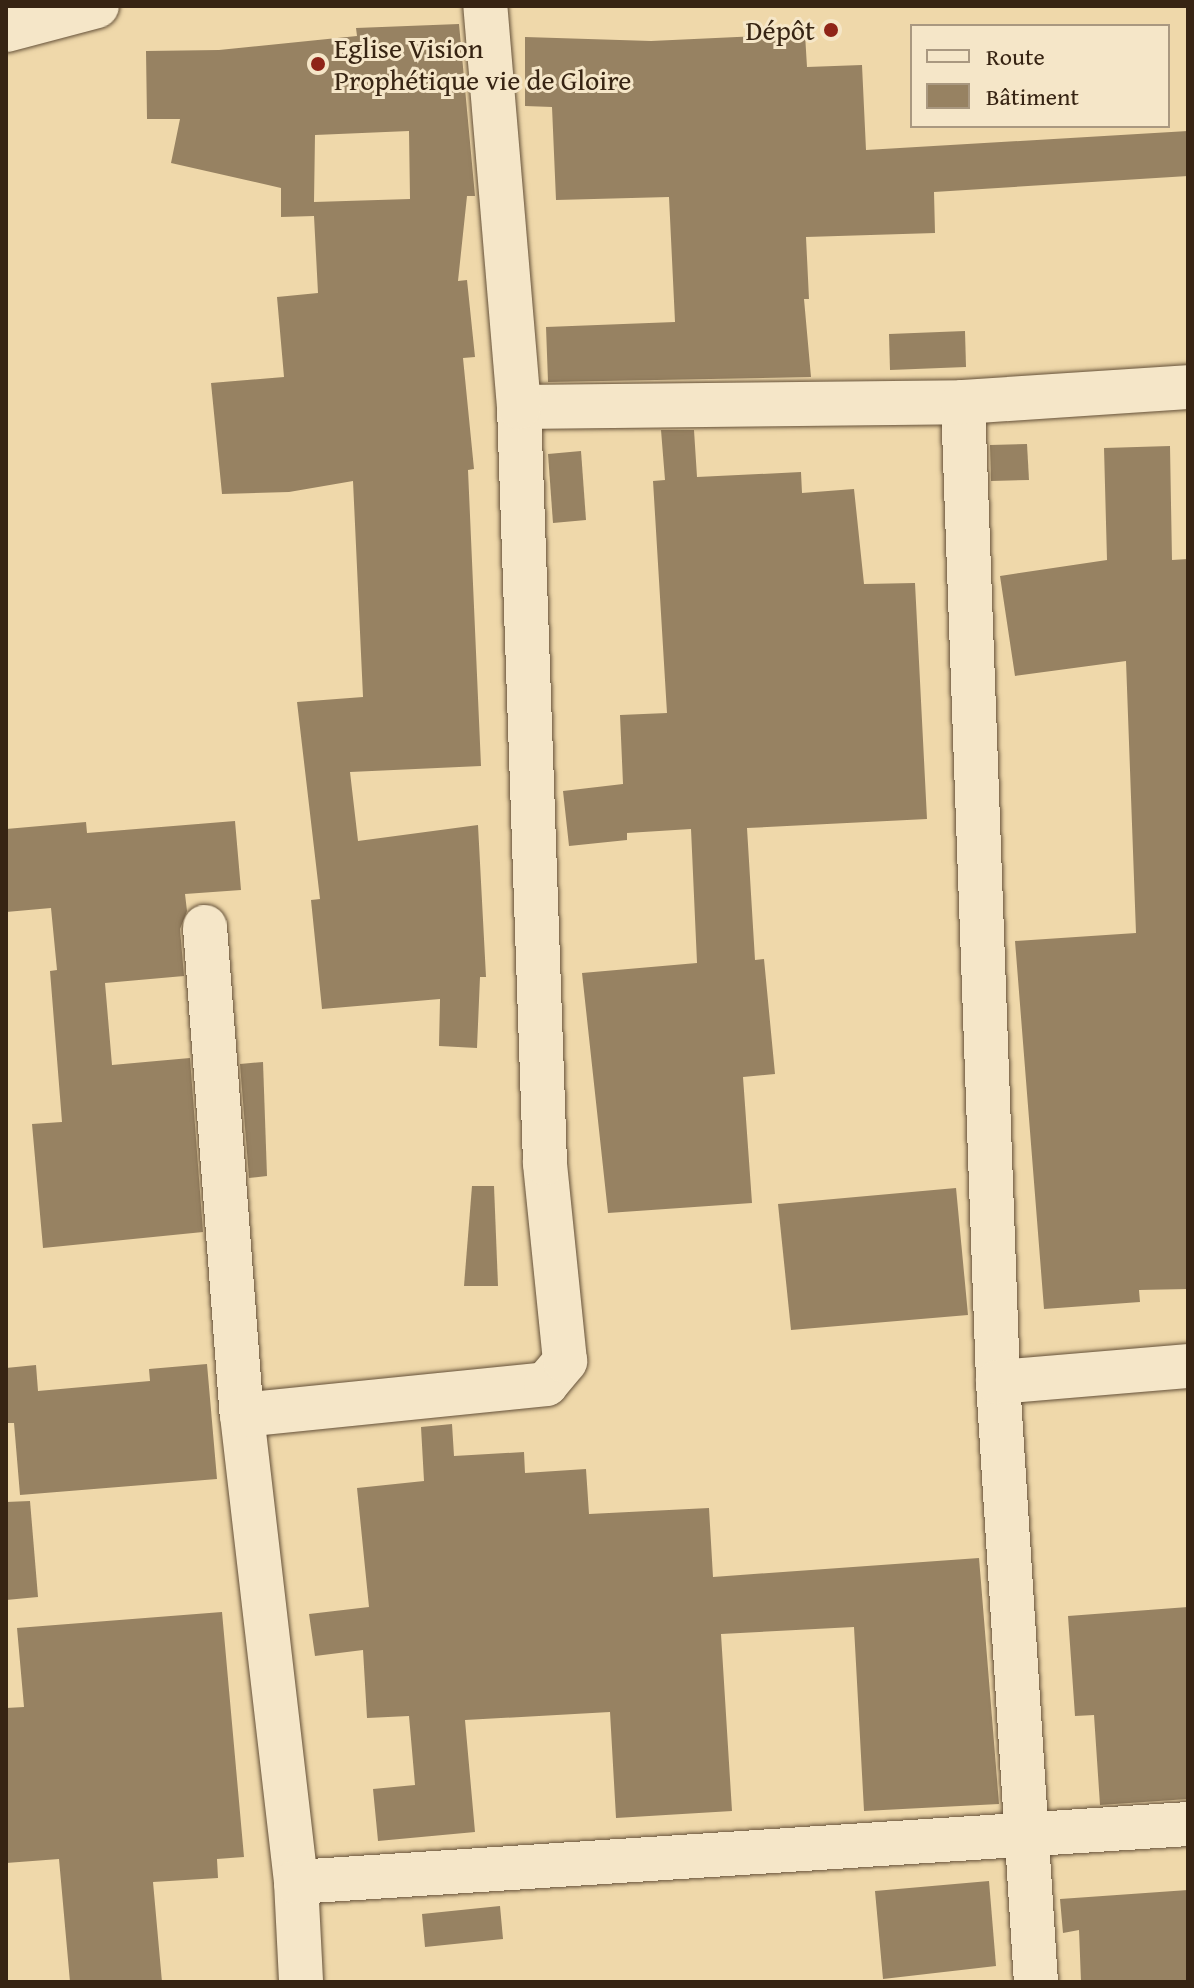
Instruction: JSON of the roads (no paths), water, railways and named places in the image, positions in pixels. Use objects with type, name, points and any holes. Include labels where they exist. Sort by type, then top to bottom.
[{"type":"street","points":[[6,30],[97,6]]},
{"type":"street","points":[[242,1415],[546,1384],[565,1361],[545,1163],[519,407],[485,6]]},
{"type":"street","points":[[519,407],[963,402],[1188,387]]},
{"type":"street","points":[[963,402],[998,1382],[1036,1982]]},
{"type":"street","points":[[205,927],[242,1415],[296,1882],[301,1982]]},
{"type":"street","points":[[998,1382],[1188,1366]]},
{"type":"street","points":[[296,1882],[1188,1824]]},
{"type":"place","name":"Dépôt","points":[[831,30]]},
{"type":"place","name":"Eglise Vision Prophétique vie de Gloire","points":[[318,64]]}]
